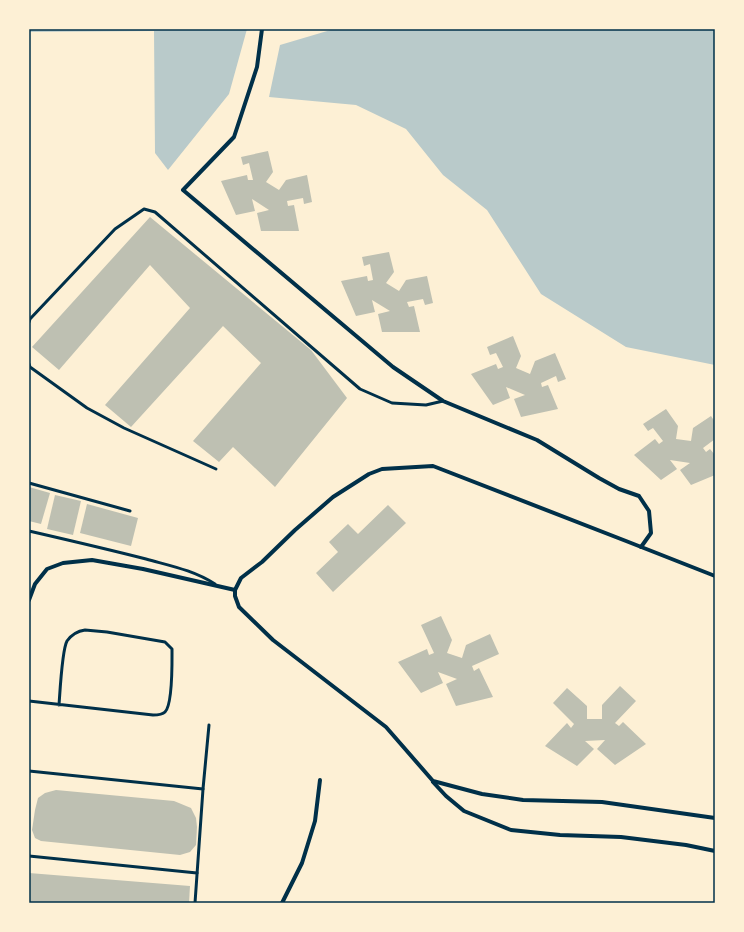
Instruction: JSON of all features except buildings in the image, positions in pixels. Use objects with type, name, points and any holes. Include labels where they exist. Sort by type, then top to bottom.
[{"type":"street","points":[[262,29],[257,67],[234,137],[183,190],[393,367],[443,400],[537,440],[599,478],[620,489],[639,496],[649,511],[651,533],[641,547]]},
{"type":"street","points":[[715,576],[433,466],[382,469],[369,474],[333,497],[295,530],[262,562],[241,578],[235,590],[235,596],[239,606],[273,640],[386,727],[432,781],[446,796],[464,811],[511,830],[560,835],[621,837],[686,845],[715,851]]},
{"type":"street","points":[[29,600],[35,584],[47,570],[63,563],[92,560],[235,590]]},
{"type":"street","points":[[282,903],[302,863],[311,835],[315,821],[320,780]]},
{"type":"street","points":[[432,781],[482,794],[524,800],[602,802],[715,818]]},
{"type":"lane","points":[[29,322],[30,319],[115,229],[144,209],[155,212],[360,389],[392,403],[426,405],[443,400]]},
{"type":"lane","points":[[29,364],[30,367],[87,408],[124,428],[216,469]]},
{"type":"lane","points":[[29,483],[130,511]]},
{"type":"lane","points":[[29,531],[132,555],[190,571],[206,578],[218,586]]},
{"type":"lane","points":[[29,701],[59,705],[153,715],[161,715],[166,711],[170,700],[172,649],[165,642],[86,630],[78,631],[66,643],[59,705]]},
{"type":"lane","points":[[195,903],[209,726]]},
{"type":"lane","points":[[29,771],[203,789]]},
{"type":"lane","points":[[29,856],[197,874]]},
{"type":"shaded area","points":[[29,29],[247,29],[229,94],[168,170],[155,153],[154,31],[29,32]]},
{"type":"shaded area","points":[[334,29],[715,29],[715,365],[626,347],[541,294],[487,210],[443,175],[406,129],[356,105],[269,97],[280,45]]}]
